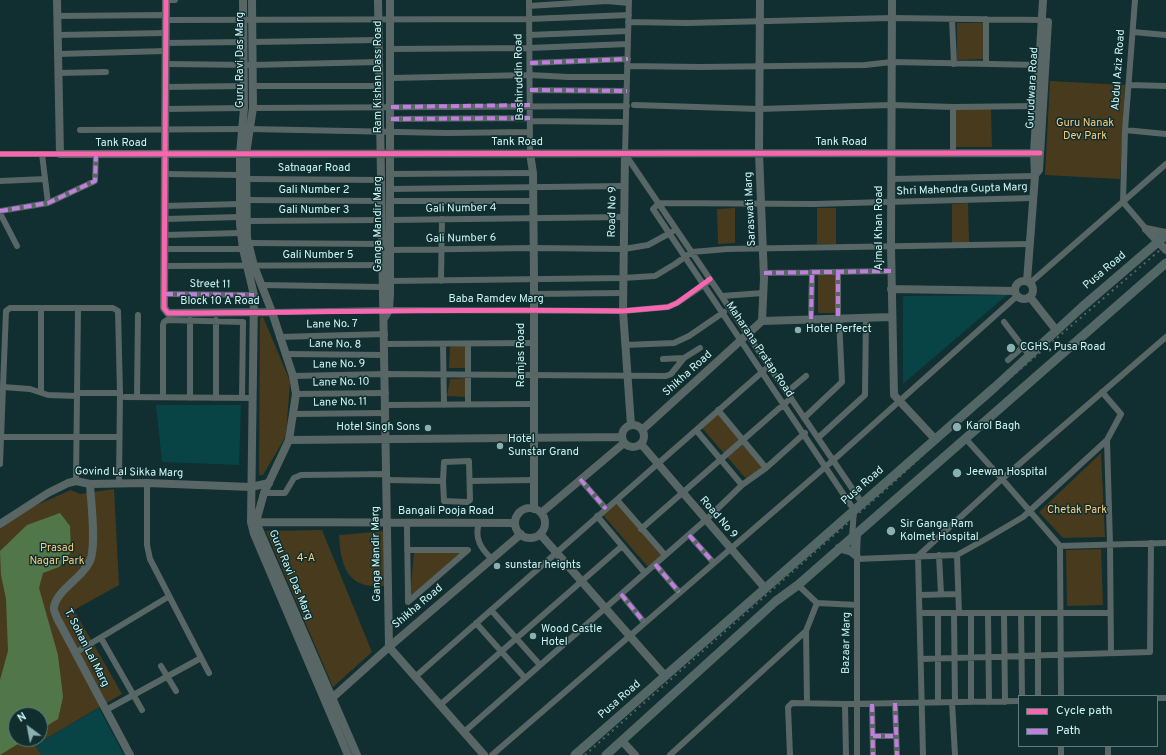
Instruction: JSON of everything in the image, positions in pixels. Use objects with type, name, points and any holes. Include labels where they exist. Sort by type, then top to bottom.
[{"type":"main road","name":"Pusa Road","points":[[575,755],[1166,234]]},
{"type":"main road","points":[[606,755],[776,601],[798,585],[1166,262]]},
{"type":"main road","points":[[840,548],[851,551],[857,557]]},
{"type":"street","points":[[57,0],[60,154]]},
{"type":"street","points":[[165,294],[164,206],[166,0],[175,0]]},
{"type":"street","name":"Guru Ravi Das Marg","points":[[243,0],[244,108],[246,129]]},
{"type":"street","name":"Guru Ravi Das Marg","points":[[246,246],[243,219],[243,154],[246,129],[253,108],[252,0]]},
{"type":"street","name":"Ram Kishan Dass Road","points":[[378,0],[380,154]]},
{"type":"street","name":"Ram Kishan Dass Road","points":[[390,0],[390,154]]},
{"type":"street","name":"Saraswati Marg","points":[[760,0],[759,153],[760,204],[764,248],[762,321]]},
{"type":"street","name":"Ajmal Khan Road","points":[[892,0],[891,289],[894,395],[935,439]]},
{"type":"street","name":"Gurudwara Road","points":[[1037,153],[1037,106],[1043,0]]},
{"type":"street","name":"Gurudwara Road","points":[[1028,282],[1033,198],[1049,0]]},
{"type":"street","name":"Abdul Aziz Road","points":[[1123,202],[1125,130],[1135,0]]},
{"type":"street","points":[[529,3],[629,1]]},
{"type":"street","name":"Road No 9","points":[[629,1],[624,186],[623,311],[631,425]]},
{"type":"street","name":"Bashiruddin Road","points":[[529,3],[530,153]]},
{"type":"street","points":[[57,16],[379,21],[628,19],[687,23],[892,18],[1042,20]]},
{"type":"street","points":[[952,19],[954,64]]},
{"type":"street","points":[[986,19],[986,63]]},
{"type":"street","points":[[529,35],[628,31]]},
{"type":"street","points":[[1133,32],[1166,35]]},
{"type":"street","points":[[58,35],[166,33]]},
{"type":"street","points":[[252,42],[379,40]]},
{"type":"street","points":[[58,54],[243,42]]},
{"type":"street","points":[[390,50],[529,48],[628,44]]},
{"type":"street","points":[[166,64],[252,65],[379,62]]},
{"type":"street","points":[[530,63],[628,62],[700,67],[760,65],[865,65],[892,62],[1040,65]]},
{"type":"street","points":[[58,73],[106,72]]},
{"type":"street","points":[[391,78],[530,75],[568,78],[627,77]]},
{"type":"street","points":[[1129,84],[1166,86]]},
{"type":"street","points":[[166,87],[244,86]]},
{"type":"street","points":[[253,86],[380,86]]},
{"type":"street","points":[[530,90],[627,91]]},
{"type":"street","points":[[253,108],[530,105],[626,106]]},
{"type":"street","points":[[634,105],[759,109],[892,105],[954,107],[1037,106]]},
{"type":"street","points":[[954,107],[954,152]]},
{"type":"street","points":[[165,109],[244,108]]},
{"type":"street","points":[[391,119],[626,122]]},
{"type":"street","points":[[80,130],[246,129],[447,133],[530,132]]},
{"type":"street","points":[[1125,130],[1166,134]]},
{"type":"street","name":"Ramjas Road","points":[[530,153],[533,173],[534,480],[538,511]]},
{"type":"street","name":"Tank Road","points":[[0,154],[1037,153]]},
{"type":"street","points":[[42,154],[48,203]]},
{"type":"street","points":[[17,246],[0,212],[48,203],[95,181],[96,154]]},
{"type":"street","name":"Ganga Mandir Marg","points":[[380,154],[381,201],[386,220],[390,250],[382,287],[385,312],[389,647]]},
{"type":"street","name":"Ganga Mandir Marg","points":[[385,312],[390,281],[382,244],[390,201],[390,154]]},
{"type":"street","name":"Maharana Pratap Road","points":[[625,154],[862,503]]},
{"type":"street","points":[[492,755],[899,400],[1016,293],[1018,283],[1028,282],[1166,164]]},
{"type":"street","points":[[390,174],[533,173]]},
{"type":"street","name":"Satnagar Road","points":[[165,174],[381,180]]},
{"type":"street","points":[[891,179],[1035,176]]},
{"type":"street","points":[[0,181],[45,179]]},
{"type":"street","points":[[390,189],[624,186]]},
{"type":"street","name":"Shri Mahendra Gupta Marg","points":[[659,203],[760,204],[1033,198]]},
{"type":"street","name":"Gali Number 2","points":[[164,206],[243,202],[381,201]]},
{"type":"street","points":[[390,201],[532,201]]},
{"type":"street","points":[[1123,202],[1157,242],[1166,250]]},
{"type":"street","name":"Maharana Pratap Road","points":[[659,203],[653,209],[854,510]]},
{"type":"street","name":"Gali Number 4","points":[[386,220],[624,217]]},
{"type":"street","name":"Gali Number 3","points":[[165,219],[386,220]]},
{"type":"street","name":"Guru Ravi Das Marg","points":[[243,219],[241,233],[251,266],[254,295],[253,522],[260,548],[348,755]]},
{"type":"street","points":[[441,280],[442,219]]},
{"type":"street","name":"Gali Number 6","points":[[390,250],[533,248],[624,249],[648,245],[677,229]]},
{"type":"street","points":[[1146,229],[1166,234]]},
{"type":"street","points":[[165,235],[241,233]]},
{"type":"street","points":[[165,249],[382,244]]},
{"type":"street","points":[[390,281],[534,280],[655,276],[692,252],[764,248],[891,248],[1030,244]]},
{"type":"street","name":"Gali Number 5","points":[[165,266],[386,265]]},
{"type":"street","name":"Guru Ravi Das Marg","points":[[251,266],[261,285],[272,312],[293,376],[296,394],[289,440],[253,522],[357,755]]},
{"type":"street","points":[[764,273],[891,271]]},
{"type":"street","points":[[811,319],[812,272]]},
{"type":"street","points":[[804,418],[842,382],[838,318],[838,272]]},
{"type":"street","name":"Baba Ramdev Marg","points":[[272,312],[533,310],[623,311],[668,307],[677,303],[710,280]]},
{"type":"street","points":[[1028,282],[1033,290],[1030,297]]},
{"type":"street","points":[[261,285],[382,287]]},
{"type":"street","points":[[891,289],[1016,293],[1022,299],[1030,297]]},
{"type":"street","points":[[534,294],[623,293]]},
{"type":"street","points":[[722,296],[763,293]]},
{"type":"street","name":"Street 11","points":[[165,294],[254,295]]},
{"type":"street","name":"Block 10 A Road","points":[[165,294],[164,308],[168,313],[272,312]]},
{"type":"street","points":[[1030,297],[1056,330]]},
{"type":"street","points":[[0,464],[6,311],[10,308],[113,308],[118,311],[122,395],[119,437],[119,483]]},
{"type":"street","points":[[41,308],[41,392]]},
{"type":"street","points":[[76,481],[78,308]]},
{"type":"street","points":[[625,345],[674,343],[690,336],[730,308]]},
{"type":"street","points":[[138,315],[138,397]]},
{"type":"street","points":[[818,438],[866,395],[866,317]]},
{"type":"street","points":[[747,334],[762,321],[866,317],[892,318]]},
{"type":"street","points":[[164,397],[164,322],[167,320],[240,320],[244,323],[242,398]]},
{"type":"street","points":[[190,320],[190,398]]},
{"type":"street","points":[[216,320],[216,398]]},
{"type":"street","points":[[1004,322],[1030,355]]},
{"type":"street","name":"Lane No. 7","points":[[279,337],[385,334]]},
{"type":"street","name":"Shikha Road","points":[[642,430],[747,334]]},
{"type":"street","points":[[923,755],[918,556],[1002,480],[1166,337]]},
{"type":"street","points":[[385,344],[533,343]]},
{"type":"street","points":[[443,344],[444,405]]},
{"type":"street","points":[[468,344],[468,405]]},
{"type":"street","points":[[1008,360],[1023,346]]},
{"type":"street","points":[[663,359],[684,358],[700,348]]},
{"type":"street","name":"Lane No. 8","points":[[285,354],[385,355]]},
{"type":"street","name":"Lane No. 9","points":[[293,376],[385,374],[627,374],[667,376],[684,358]]},
{"type":"street","points":[[415,677],[658,464],[761,371],[769,366]]},
{"type":"street","points":[[787,392],[806,376]]},
{"type":"street","points":[[3,387],[30,389],[48,394],[122,395],[138,397],[253,398]]},
{"type":"street","points":[[857,557],[957,555],[1018,521],[1107,440],[1122,414],[1102,392]]},
{"type":"street","name":"Lane No. 10","points":[[296,394],[386,393]]},
{"type":"street","points":[[641,529],[791,398]]},
{"type":"street","name":"Lane No. 11","points":[[294,414],[444,405],[533,404]]},
{"type":"street","points":[[718,410],[766,468]]},
{"type":"street","points":[[289,440],[534,437],[622,440],[632,447],[641,444],[644,436],[642,430],[637,426],[631,425],[623,430],[622,440],[580,479],[538,511],[523,510],[518,515],[515,522],[517,530],[521,534],[529,538],[540,534],[544,524],[538,511]]},
{"type":"street","points":[[464,732],[706,520],[742,485],[766,468],[811,428]]},
{"type":"street","points":[[696,430],[721,458],[742,485]]},
{"type":"street","points":[[2,437],[119,437]]},
{"type":"street","points":[[965,438],[1060,546],[1061,695]]},
{"type":"street","points":[[1107,440],[1110,544],[1110,653]]},
{"type":"street","name":"Road No 9","points":[[641,444],[764,587]]},
{"type":"street","points":[[468,460],[470,463],[470,500],[467,502],[444,501],[443,481],[444,462],[468,460]]},
{"type":"street","points":[[264,494],[285,493],[294,478],[300,475],[387,477],[443,481]]},
{"type":"street","points":[[580,479],[606,509]]},
{"type":"street","points":[[470,481],[534,480]]},
{"type":"street","name":"Govind Lal Sikka Marg","points":[[0,524],[48,493],[68,483],[76,481],[90,484],[147,483],[252,487],[269,483]]},
{"type":"street","points":[[147,483],[148,545],[150,559],[168,597],[209,673]]},
{"type":"street","name":"T. Sohan Lal Marg","points":[[90,484],[92,523],[90,558],[84,571],[56,599],[54,608],[57,618],[75,653],[130,755]]},
{"type":"street","points":[[617,500],[665,555]]},
{"type":"street","name":"Bazaar Marg","points":[[854,510],[857,557],[857,755]]},
{"type":"street","points":[[598,516],[645,572]]},
{"type":"street","name":"Bangali Pooja Road","points":[[253,522],[515,522]]},
{"type":"street","points":[[407,522],[407,550],[408,602],[468,550],[407,550]]},
{"type":"street","points":[[479,523],[477,529],[478,543],[492,560]]},
{"type":"street","name":"Shikha Road","points":[[331,699],[389,647],[521,534]]},
{"type":"street","points":[[540,534],[665,676]]},
{"type":"street","points":[[689,535],[713,562]]},
{"type":"street","points":[[921,660],[1150,652],[1151,543]]},
{"type":"street","points":[[1060,546],[1166,543]]},
{"type":"street","points":[[440,705],[581,580],[622,546]]},
{"type":"street","points":[[939,555],[941,594]]},
{"type":"street","points":[[954,755],[953,702],[958,594],[957,555]]},
{"type":"street","points":[[655,564],[679,592]]},
{"type":"street","points":[[798,585],[817,603],[857,605]]},
{"type":"street","points":[[621,594],[644,622]]},
{"type":"street","points":[[919,595],[958,594]]},
{"type":"street","points":[[75,653],[168,597]]},
{"type":"street","points":[[807,704],[806,631],[817,603]]},
{"type":"street","points":[[491,610],[540,665]]},
{"type":"street","points":[[920,613],[1110,613]]},
{"type":"street","points":[[938,613],[938,703]]},
{"type":"street","points":[[972,613],[972,702]]},
{"type":"street","points":[[988,613],[989,702]]},
{"type":"street","points":[[1004,613],[1005,702]]},
{"type":"street","points":[[1021,613],[1022,695]]},
{"type":"street","points":[[1038,613],[1038,695]]},
{"type":"street","points":[[476,623],[525,678]]},
{"type":"street","points":[[670,755],[806,631]]},
{"type":"street","points":[[101,638],[142,710]]},
{"type":"street","points":[[389,647],[484,755]]},
{"type":"street","points":[[106,710],[201,658]]},
{"type":"street","points":[[161,666],[176,691]]},
{"type":"street","points":[[790,755],[788,707],[792,703],[872,704],[1018,701]]},
{"type":"street","points":[[895,703],[896,755]]},
{"type":"street","points":[[845,704],[846,755]]},
{"type":"street","points":[[872,704],[874,755]]},
{"type":"street","points":[[873,736],[896,736]]},
{"type":"street","points":[[622,741],[635,755]]},
{"type":"street","points":[[122,755],[124,745]]},
{"type":"shaded area","points":[[1007,295],[903,384],[903,296]]},
{"type":"shaded area","points":[[156,405],[241,405],[239,465],[162,462]]},
{"type":"shaded area","points":[[60,513],[70,526],[71,552],[59,567],[43,573],[39,588],[58,655],[63,697],[58,719],[48,725],[48,707],[8,707],[8,747],[13,747],[0,755],[0,680],[8,651],[6,599],[1,575],[0,551],[27,525]]},
{"type":"shaded area","points":[[99,708],[124,755],[41,755],[36,747],[48,747],[48,737]]},
{"type":"green space","points":[[957,23],[983,23],[983,59],[957,60]]},
{"type":"green space","name":"Guru Nanak Dev Park","points":[[1050,81],[1125,85],[1120,179],[1045,175]]},
{"type":"green space","points":[[956,109],[991,109],[992,147],[956,147]]},
{"type":"green space","points":[[968,203],[969,243],[952,243],[952,204]]},
{"type":"green space","points":[[735,208],[735,243],[718,244],[717,209]]},
{"type":"green space","points":[[817,208],[836,208],[836,244],[817,244]]},
{"type":"green space","points":[[836,273],[836,313],[818,313],[818,274]]},
{"type":"green space","points":[[263,317],[290,381],[286,436],[263,475],[259,475],[260,318]]},
{"type":"green space","points":[[471,345],[469,368],[449,368],[450,347]]},
{"type":"green space","points":[[469,378],[468,397],[447,396],[450,379]]},
{"type":"green space","points":[[719,412],[765,466],[748,481],[702,428]]},
{"type":"green space","name":"Chetak Park","points":[[1101,453],[1105,537],[1063,538],[1039,512]]},
{"type":"green space","name":"Prasad Nagar Park","points":[[114,489],[119,585],[74,610],[122,694],[48,737],[48,707],[8,707],[8,747],[36,747],[41,755],[0,755],[0,526],[23,511],[71,490],[80,494]]},
{"type":"green space","points":[[621,500],[667,553],[649,568],[603,515]]},
{"type":"green space","name":"4-A","points":[[322,530],[372,652],[333,687],[266,531]]},
{"type":"green space","points":[[386,531],[384,586],[367,585],[355,581],[346,570],[343,563],[339,535]]},
{"type":"green space","points":[[1101,549],[1103,605],[1067,606],[1066,550]]},
{"type":"green space","points":[[414,552],[461,553],[410,598]]},
{"type":"railway","points":[[585,755],[892,484],[955,425],[1166,245]]},
{"type":"marked path","points":[[530,63],[628,59]]},
{"type":"marked path","points":[[530,90],[627,91]]},
{"type":"marked path","points":[[391,107],[530,105]]},
{"type":"marked path","points":[[391,119],[530,118]]},
{"type":"marked path","points":[[0,211],[48,203],[95,181],[96,154]]},
{"type":"marked path","points":[[764,273],[891,271]]},
{"type":"marked path","points":[[811,319],[812,272]]},
{"type":"marked path","points":[[838,272],[838,318]]},
{"type":"marked path","points":[[165,294],[254,295]]},
{"type":"marked path","points":[[580,479],[606,509]]},
{"type":"marked path","points":[[689,535],[713,562]]},
{"type":"marked path","points":[[655,564],[679,592]]},
{"type":"marked path","points":[[621,594],[644,622]]},
{"type":"marked path","points":[[895,703],[897,755]]},
{"type":"marked path","points":[[872,704],[873,755]]},
{"type":"marked path","points":[[873,736],[896,736]]},
{"type":"cycle path","points":[[166,0],[164,308],[168,313],[509,310],[623,311],[668,307],[677,303],[710,279]]},
{"type":"cycle path","points":[[0,154],[1040,153]]},
{"type":"place","name":"Hotel Perfect","points":[[798,330]]},
{"type":"place","name":"CGHS, Pusa Road","points":[[1011,348]]},
{"type":"place","name":"Karol Bagh","points":[[957,427]]},
{"type":"place","name":"Hotel Singh Sons","points":[[428,428]]},
{"type":"place","name":"Hotel Sunstar Grand","points":[[500,446]]},
{"type":"place","name":"Jeewan Hospital","points":[[957,473]]},
{"type":"place","name":"Sir Ganga Ram Kolmet Hospital","points":[[891,531]]},
{"type":"place","name":"sunstar heights","points":[[497,566]]},
{"type":"place","name":"Wood Castle Hotel","points":[[533,636]]}]
